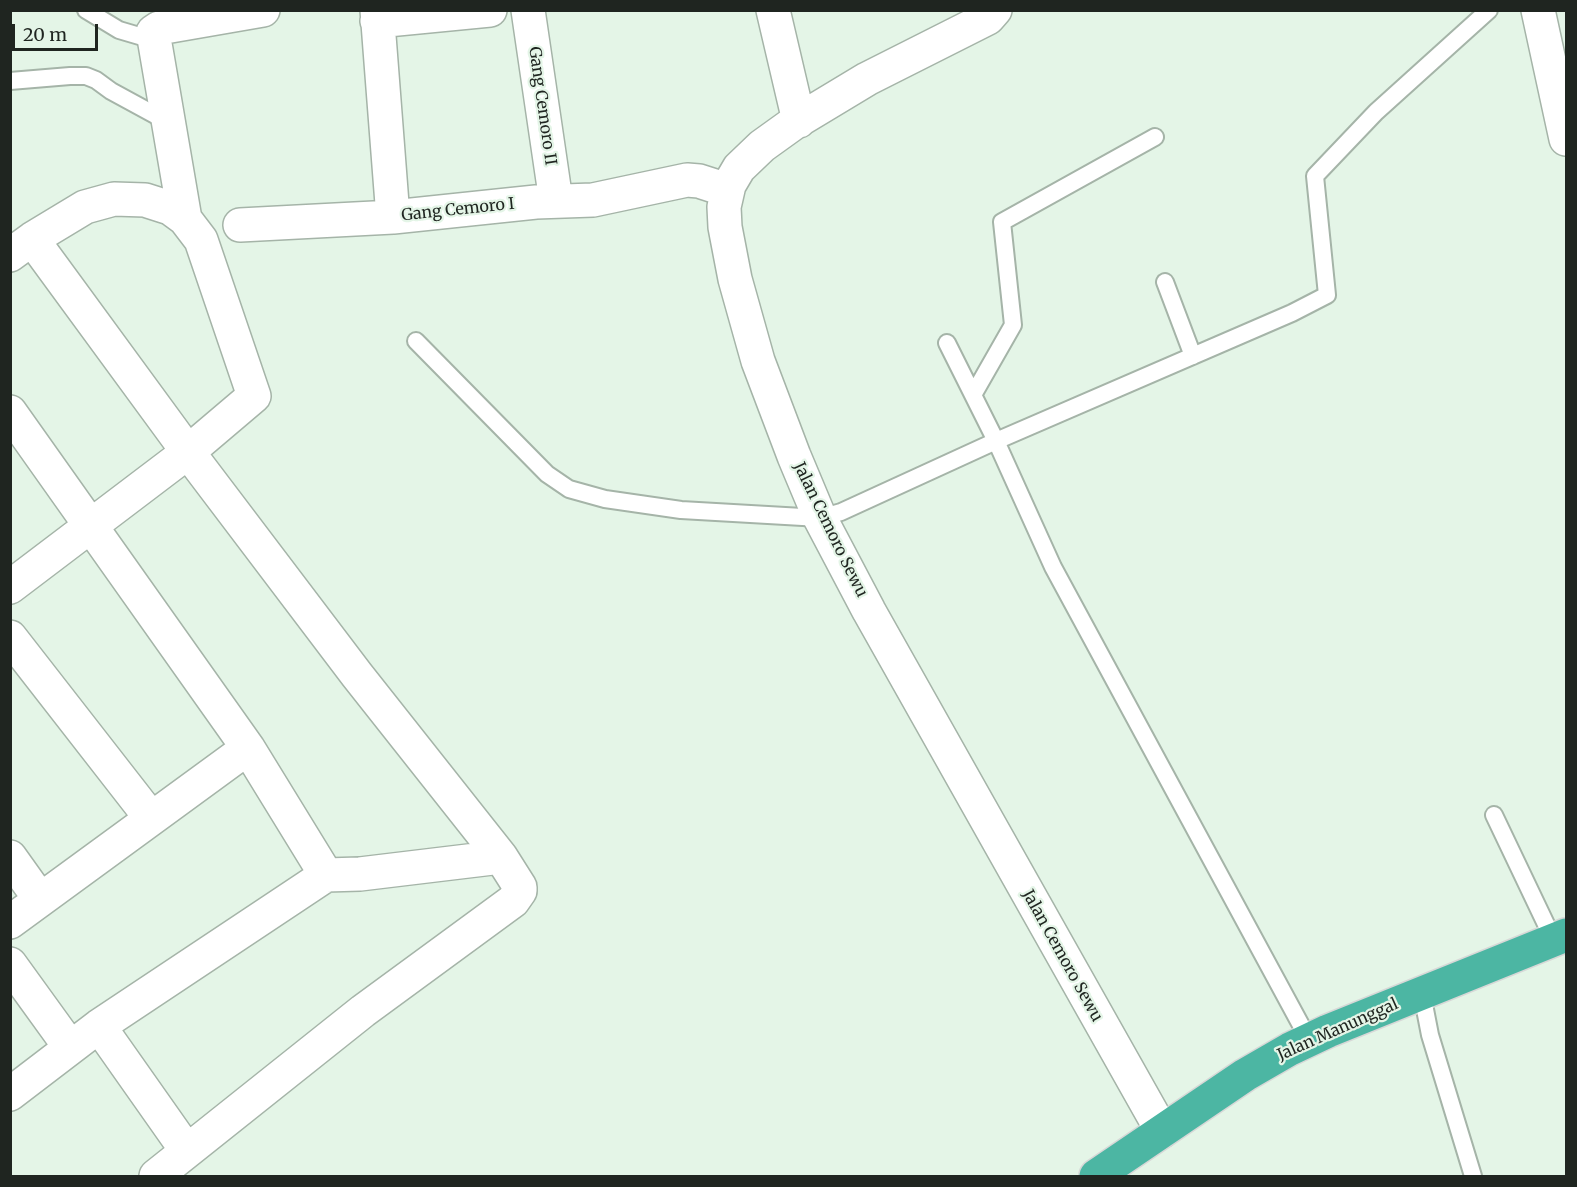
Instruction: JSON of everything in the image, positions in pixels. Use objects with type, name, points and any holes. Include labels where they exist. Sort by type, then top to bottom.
[{"type":"highway","name":"Jalan Manunggal","points":[[1096,1176],[1245,1076],[1309,1040],[1560,938]]},
{"type":"street","points":[[185,219],[153,32],[159,28],[263,10]]},
{"type":"street","points":[[377,16],[490,10]]},
{"type":"street","name":"Gang Cemoro II","points":[[528,10],[556,201]]},
{"type":"street","points":[[773,10],[799,121]]},
{"type":"street","name":"Jalan Cemoro Sewu","points":[[995,10],[988,18],[899,61],[799,121],[753,154],[739,168],[727,190],[724,207],[725,227],[746,320],[772,400],[820,518],[869,611],[1162,1131]]},
{"type":"street","points":[[1538,10],[1566,139]]},
{"type":"street","name":"Gang Cemoro I","points":[[377,16],[393,217],[536,202],[604,198],[687,180],[699,181],[727,190]]},
{"type":"street","points":[[10,587],[188,452],[254,396],[201,240],[185,219],[164,204],[145,200],[114,199],[85,207],[21,247],[188,452],[357,675],[501,857],[520,887],[513,901],[363,1011],[156,1176]]},
{"type":"street","points":[[240,225],[393,217]]},
{"type":"street","points":[[10,412],[248,748],[326,875]]},
{"type":"street","points":[[10,637],[151,818]]},
{"type":"street","points":[[10,921],[248,748]]},
{"type":"street","points":[[10,857],[40,898]]},
{"type":"street","points":[[10,1094],[99,1026],[326,875],[360,874],[501,857]]},
{"type":"street","points":[[10,964],[70,1047]]},
{"type":"street","points":[[99,1026],[187,1151]]},
{"type":"lane","points":[[86,10],[119,30],[153,40]]},
{"type":"lane","points":[[416,341],[547,474],[569,489],[604,499],[681,510],[820,518],[841,512],[996,441],[1292,313],[1327,295],[1315,176],[1376,112],[1489,10]]},
{"type":"lane","points":[[10,81],[86,76],[168,122]]},
{"type":"lane","points":[[973,395],[1013,325],[1002,222],[1155,137]]},
{"type":"lane","points":[[1165,282],[1193,356]]},
{"type":"lane","points":[[947,343],[996,441],[1053,567],[1309,1040]]},
{"type":"lane","points":[[1494,816],[1560,938]]},
{"type":"lane","points":[[1422,994],[1430,1035],[1473,1176]]}]
